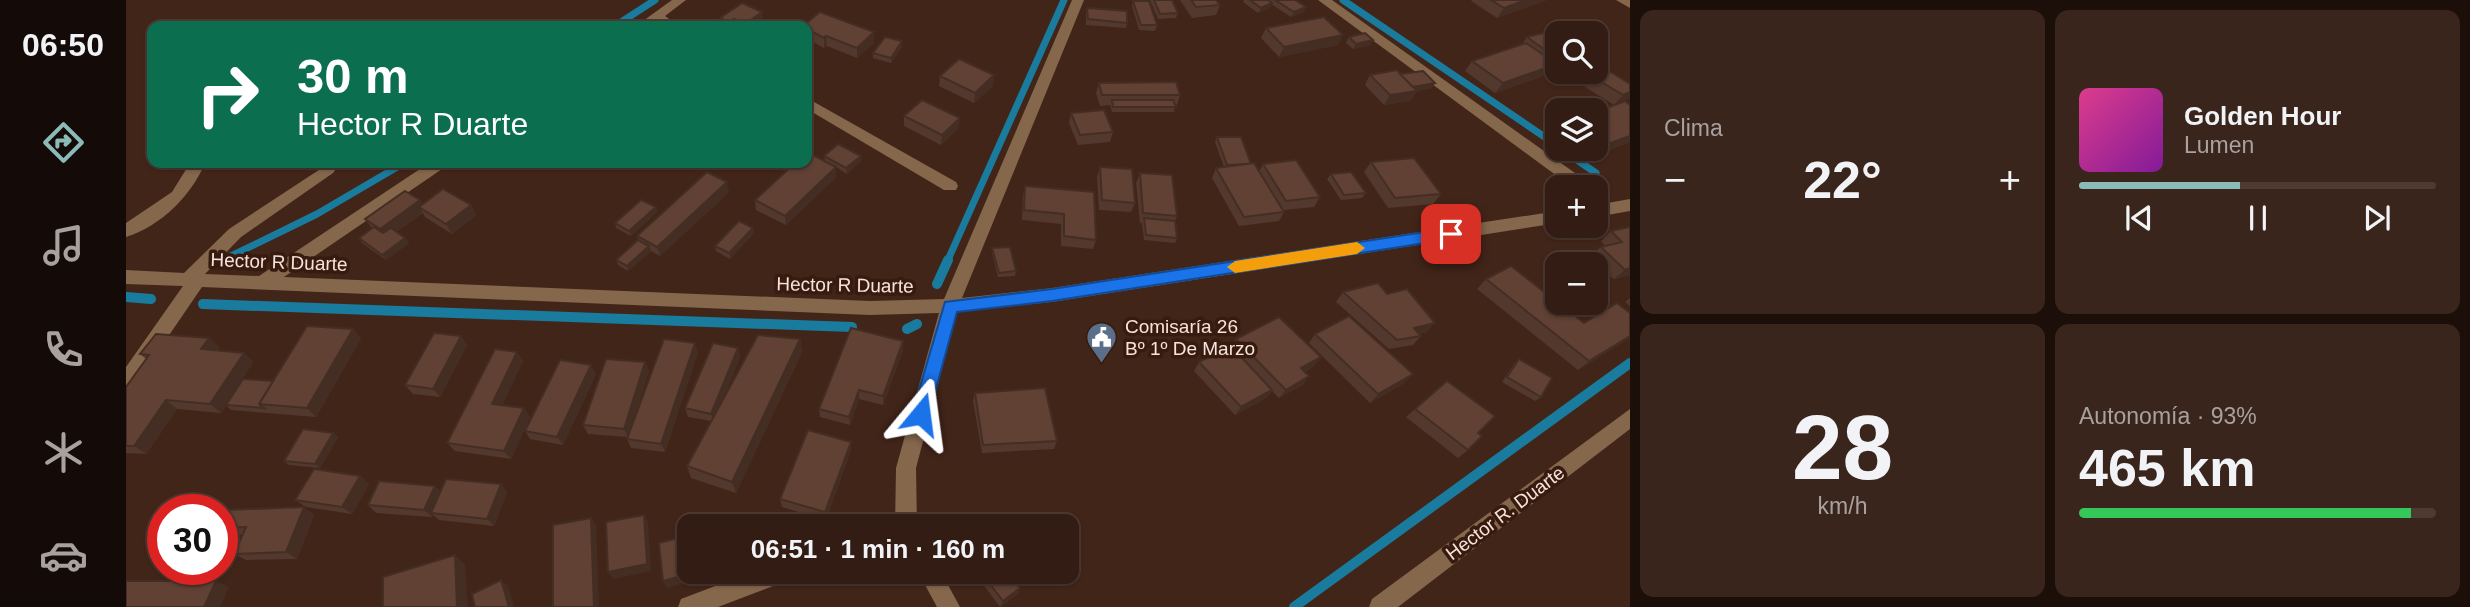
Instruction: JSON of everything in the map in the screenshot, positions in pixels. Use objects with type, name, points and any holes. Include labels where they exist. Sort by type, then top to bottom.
[{"type":"street","points":[[650,21],[680,0]]},
{"type":"street","points":[[904,514],[906,468],[950,306],[1078,0]]},
{"type":"street","points":[[1324,0],[1566,175]]},
{"type":"street","points":[[656,17],[664,21]]},
{"type":"street","points":[[812,106],[950,186]]},
{"type":"street","points":[[126,231],[180,196],[195,168]]},
{"type":"street","points":[[262,282],[433,168]]},
{"type":"street","points":[[126,382],[193,280],[235,233],[328,169]]},
{"type":"street","points":[[1608,209],[1630,205]]},
{"type":"street","name":"Hector R Duarte","points":[[126,277],[870,309],[950,306],[1052,295],[1545,219]]},
{"type":"street","name":"Hector R. Duarte","points":[[1380,607],[1630,418]]},
{"type":"street","points":[[689,607],[749,584]]},
{"type":"street","points":[[936,584],[949,607]]},
{"type":"building","points":[[1154,0],[1172,0],[1178,13],[1160,14]]},
{"type":"building","points":[[1191,0],[1216,0],[1220,5],[1196,7]]},
{"type":"building","points":[[1250,0],[1268,0],[1272,3],[1261,8]]},
{"type":"building","points":[[1275,0],[1295,0],[1306,7],[1294,12]]},
{"type":"building","points":[[1491,0],[1526,0],[1504,8]]},
{"type":"building","points":[[1133,1],[1149,1],[1157,25],[1141,25]]},
{"type":"building","points":[[742,3],[762,12],[749,21],[727,21],[720,18]]},
{"type":"building","points":[[1087,8],[1127,11],[1127,23],[1088,19]]},
{"type":"building","points":[[820,12],[874,32],[857,48],[812,32],[812,21],[809,21]]},
{"type":"building","points":[[1324,17],[1343,35],[1284,47],[1266,28]]},
{"type":"building","points":[[1545,32],[1545,50],[1527,37]]},
{"type":"building","points":[[1365,33],[1373,40],[1356,44],[1349,37]]},
{"type":"building","points":[[885,37],[902,41],[891,58],[873,53]]},
{"type":"building","points":[[1526,43],[1545,56],[1545,68],[1503,83],[1472,61]]},
{"type":"building","points":[[959,59],[994,75],[975,93],[940,76]]},
{"type":"building","points":[[1397,70],[1417,91],[1390,95],[1370,75]]},
{"type":"building","points":[[1608,70],[1630,84],[1630,92],[1623,95],[1605,84],[1608,84]]},
{"type":"building","points":[[1423,71],[1435,83],[1413,87],[1400,74]]},
{"type":"building","points":[[1176,82],[1180,95],[1102,95],[1099,83]]},
{"type":"building","points":[[922,100],[960,118],[942,135],[904,116]]},
{"type":"building","points":[[1112,100],[1173,100],[1176,107],[1113,107]]},
{"type":"building","points":[[1625,101],[1630,105],[1630,136],[1608,144],[1608,107]]},
{"type":"building","points":[[1104,110],[1113,132],[1080,135],[1071,113]]},
{"type":"building","points":[[1217,137],[1241,137],[1251,164],[1227,165]]},
{"type":"building","points":[[838,144],[861,156],[846,168],[824,156]]},
{"type":"building","points":[[812,155],[836,167],[785,216],[755,200],[790,168],[812,168]]},
{"type":"building","points":[[1414,158],[1441,194],[1395,198],[1371,162]]},
{"type":"building","points":[[1296,160],[1320,197],[1286,201],[1263,164]]},
{"type":"building","points":[[1254,163],[1284,212],[1244,217],[1216,168]]},
{"type":"building","points":[[1100,167],[1132,169],[1135,203],[1102,200]]},
{"type":"building","points":[[707,172],[727,182],[657,247],[637,236]]},
{"type":"building","points":[[1351,172],[1366,193],[1344,195],[1331,174]]},
{"type":"building","points":[[1140,173],[1172,175],[1177,216],[1143,213]]},
{"type":"building","points":[[1025,186],[1094,192],[1096,240],[1064,236],[1064,214],[1024,210]]},
{"type":"building","points":[[443,189],[471,205],[446,224],[419,207]]},
{"type":"building","points":[[405,191],[420,200],[380,229],[365,219]]},
{"type":"building","points":[[641,200],[656,207],[629,231],[615,223]]},
{"type":"building","points":[[1144,218],[1175,221],[1177,238],[1146,235]]},
{"type":"building","points":[[739,221],[753,228],[729,253],[715,246]]},
{"type":"building","points":[[374,227],[383,233],[391,228],[405,238],[382,255],[359,238]]},
{"type":"building","points":[[1630,227],[1630,268],[1625,270],[1601,247],[1622,242],[1611,231]]},
{"type":"building","points":[[638,240],[649,246],[627,266],[616,260]]},
{"type":"building","points":[[1010,247],[1016,271],[999,273],[992,248]]},
{"type":"building","points":[[1511,266],[1545,293],[1545,315],[1574,315],[1584,323],[1597,315],[1608,315],[1608,308],[1617,303],[1630,313],[1630,336],[1589,361],[1486,279]]},
{"type":"building","points":[[1378,283],[1387,294],[1407,289],[1435,323],[1414,328],[1421,336],[1397,340],[1343,292]]},
{"type":"building","points":[[1349,316],[1413,374],[1378,394],[1315,334]]},
{"type":"building","points":[[1279,317],[1321,357],[1301,368],[1309,376],[1286,390],[1236,339]]},
{"type":"building","points":[[307,326],[353,329],[307,408],[259,404]]},
{"type":"building","points":[[851,328],[903,341],[883,396],[859,390],[849,417],[819,409]]},
{"type":"building","points":[[434,333],[461,336],[433,389],[405,385]]},
{"type":"building","points":[[156,334],[209,338],[201,349],[244,353],[210,404],[166,400],[134,446],[126,446],[126,387],[149,355],[140,354]]},
{"type":"building","points":[[758,335],[800,339],[732,482],[687,466]]},
{"type":"building","points":[[664,339],[695,343],[661,444],[627,439]]},
{"type":"building","points":[[713,343],[738,348],[711,414],[685,408]]},
{"type":"building","points":[[1231,346],[1272,390],[1241,407],[1199,362]]},
{"type":"building","points":[[495,349],[517,352],[492,404],[524,408],[504,451],[447,443]]},
{"type":"building","points":[[606,359],[645,362],[624,429],[583,425]]},
{"type":"building","points":[[1519,359],[1552,378],[1541,397],[1507,377]]},
{"type":"building","points":[[560,360],[591,365],[557,437],[525,431]]},
{"type":"building","points":[[243,379],[273,381],[259,404],[264,408],[226,405]]},
{"type":"building","points":[[1447,381],[1495,416],[1478,433],[1482,436],[1468,450],[1415,409]]},
{"type":"building","points":[[1045,388],[1057,441],[983,445],[975,393]]},
{"type":"building","points":[[303,429],[333,433],[315,464],[284,461]]},
{"type":"building","points":[[808,430],[851,442],[825,512],[780,499]]},
{"type":"building","points":[[314,469],[360,476],[342,507],[295,500]]},
{"type":"building","points":[[446,479],[501,484],[487,519],[431,513]]},
{"type":"building","points":[[379,481],[435,486],[424,510],[368,505]]},
{"type":"building","points":[[304,507],[286,552],[238,554],[238,545],[246,527],[238,527],[238,510]]},
{"type":"building","points":[[644,515],[647,564],[608,572],[606,522]]},
{"type":"building","points":[[591,518],[594,607],[553,607],[553,525]]},
{"type":"building","points":[[677,538],[677,577],[663,581],[659,543]]},
{"type":"building","points":[[455,555],[457,607],[383,607],[383,577]]},
{"type":"building","points":[[501,580],[509,607],[475,607],[472,594]]},
{"type":"building","points":[[126,581],[147,581],[147,585],[214,585],[204,607],[126,607]]},
{"type":"building","points":[[990,584],[1017,584],[1020,588],[1003,601]]},
{"type":"waterway","points":[[623,21],[655,0]]},
{"type":"waterway","points":[[947,262],[1064,0]]},
{"type":"waterway","points":[[1343,0],[1545,137]]},
{"type":"waterway","points":[[1578,161],[1596,173]]},
{"type":"waterway","points":[[229,257],[317,214],[395,168]]},
{"type":"waterway","points":[[937,284],[948,260]]},
{"type":"waterway","points":[[126,297],[151,299]]},
{"type":"waterway","points":[[203,304],[852,327]]},
{"type":"waterway","points":[[907,329],[917,324]]},
{"type":"waterway","points":[[1294,607],[1630,363]]},
{"type":"slow traffic","points":[[1235,267],[1357,248]]},
{"type":"place","name":"Comisaría 26 Bº 1º De Marzo","points":[[1102,364]]},
{"type":"route","points":[[921,414],[950,306],[1052,295],[1451,234]]}]
